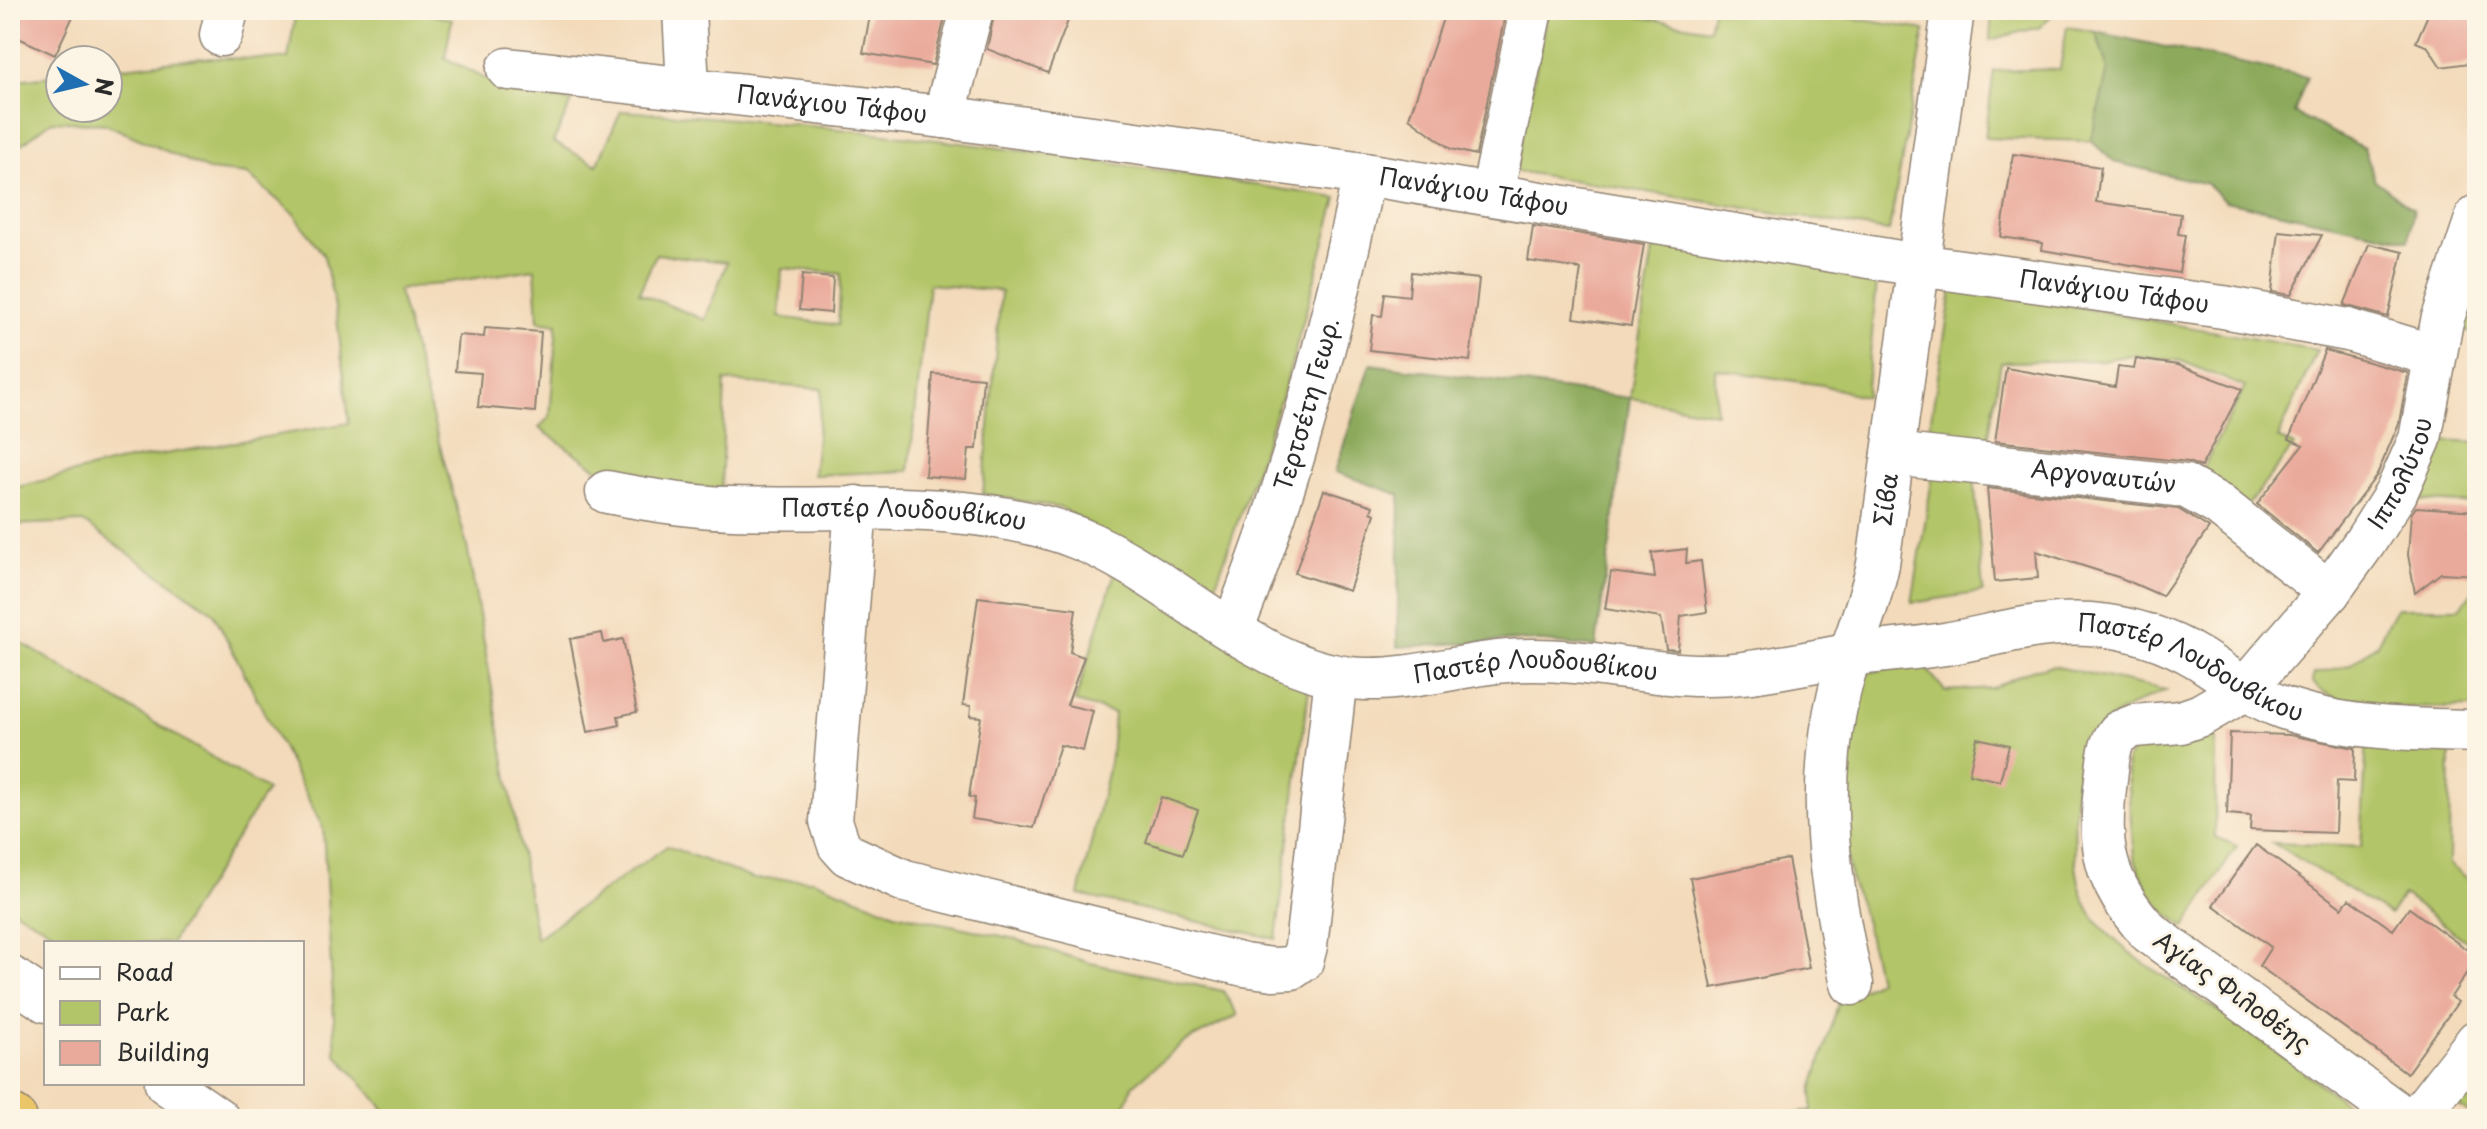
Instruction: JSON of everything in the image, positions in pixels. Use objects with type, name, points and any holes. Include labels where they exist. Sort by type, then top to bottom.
[{"type":"street","points":[[684,10],[688,87]]},
{"type":"street","points":[[944,117],[972,10]]},
{"type":"street","points":[[1492,194],[1531,10]]},
{"type":"street","name":"Σίβα","points":[[1852,984],[1831,884],[1825,804],[1832,725],[1878,564],[1953,10]]},
{"type":"street","name":"Πανάγιου Τάφου","points":[[508,69],[944,117],[1364,174],[1918,265],[2223,307],[2348,330],[2435,356]]},
{"type":"street","name":"Τερτσέτη Γεωρ.","points":[[1233,628],[1293,465],[1337,296],[1364,174]]},
{"type":"street","name":"Ιππολύτου","points":[[2244,690],[2329,592],[2382,516],[2406,473],[2424,422],[2435,356],[2477,216]]},
{"type":"street","name":"Αργοναυτών","points":[[1893,454],[2185,486],[2219,505],[2329,592]]},
{"type":"street","name":"Παστέρ Λουδουβίκου","points":[[607,492],[709,507],[856,507],[1012,521],[1075,537],[1127,562],[1302,668],[1336,676],[1399,677],[1496,660],[1536,659],[1661,674],[1715,676],[1944,644],[2038,626],[2081,623],[2122,628],[2156,638],[2202,660],[2244,690],[2283,708],[2345,722],[2477,731]]},
{"type":"street","points":[[856,507],[831,821],[839,845],[848,855],[905,881],[1244,965],[1292,968],[1302,961],[1306,946],[1336,676]]},
{"type":"street","name":"Αγίας Φιλοθέης","points":[[2244,690],[2201,715],[2181,722],[2134,726],[2115,737],[2103,801],[2102,843],[2106,868],[2117,891],[2149,932],[2405,1119]]},
{"type":"street","points":[[10,977],[44,1000]]},
{"type":"street","points":[[2416,1119],[2477,1041]]},
{"type":"street","points":[[169,1085],[218,1119]]},
{"type":"green space","points":[[296,10],[409,10],[452,19],[445,58],[507,90],[572,102],[553,142],[597,165],[621,111],[891,135],[1159,170],[1337,198],[1287,380],[1212,595],[1061,508],[983,494],[1001,291],[929,284],[909,471],[813,475],[822,389],[725,381],[721,493],[643,483],[598,469],[539,428],[550,416],[557,324],[538,321],[535,269],[398,290],[467,546],[536,938],[667,846],[754,879],[813,880],[895,913],[1015,939],[1090,963],[1223,991],[1238,1015],[1183,1043],[1133,1085],[1120,1119],[393,1119],[336,1054],[323,828],[213,612],[83,522],[10,525],[10,489],[117,462],[349,423],[337,317],[324,256],[294,214],[247,174],[208,170],[106,124],[124,124],[124,67],[201,58],[288,59]],"holes":[[[656,254],[727,262],[705,320],[639,293]],[[782,268],[841,274],[838,325],[779,317]]]},
{"type":"green space","points":[[1548,10],[1601,10],[1709,29],[1713,10],[1802,10],[1925,30],[1889,231],[1515,171]]},
{"type":"green space","points":[[1992,10],[2057,10],[2040,27],[1990,40]]},
{"type":"green space","points":[[2067,27],[2096,32],[2108,70],[2091,141],[1985,138],[1994,71],[2060,69]]},
{"type":"green space","points":[[2096,32],[2307,77],[2294,113],[2364,148],[2375,180],[2413,209],[2409,240],[2225,201],[2207,184],[2114,162],[2091,141],[2108,70]]},
{"type":"green space","points":[[44,77],[44,124],[48,124],[10,153],[10,81]]},
{"type":"green space","points":[[1655,238],[1878,271],[1866,397],[1822,385],[1715,369],[1716,413],[1630,398]]},
{"type":"green space","points":[[2477,277],[2477,334],[2460,330]]},
{"type":"green space","points":[[1953,285],[2317,350],[2278,438],[2294,446],[2247,506],[2199,476],[2245,387],[2181,361],[2131,355],[2102,360],[2001,362],[1987,446],[1927,442]]},
{"type":"green space","points":[[1370,364],[1630,398],[1596,647],[1522,640],[1397,647],[1400,495],[1335,472]]},
{"type":"green space","points":[[2441,441],[2477,443],[2477,504],[2413,500]]},
{"type":"green space","points":[[1933,473],[1974,476],[1983,592],[1912,603]]},
{"type":"green space","points":[[1116,569],[1310,681],[1276,939],[1079,895],[1111,756],[1114,713],[1075,702]]},
{"type":"green space","points":[[2473,591],[2477,591],[2477,707],[2363,704],[2323,692],[2312,681],[2314,674],[2349,665],[2376,645],[2396,608],[2460,608]]},
{"type":"green space","points":[[10,636],[267,790],[172,941],[68,941],[10,908]]},
{"type":"green space","points":[[1905,664],[1926,668],[1945,691],[1992,688],[2031,670],[2053,666],[2166,690],[2111,718],[2088,743],[2081,759],[2075,803],[2075,844],[2077,873],[2084,899],[2102,927],[2137,958],[2255,1036],[2367,1119],[1774,1119],[1812,1110],[1812,1090],[1839,1001],[1878,981],[1866,923],[1852,884],[1845,849],[1848,714],[1856,676]]},
{"type":"green space","points":[[2216,729],[2215,837],[2237,846],[2185,927],[2165,912],[2148,890],[2134,858],[2126,761],[2141,739]]},
{"type":"green space","points":[[2367,737],[2450,745],[2449,864],[2477,887],[2477,949],[2403,895],[2390,915],[2273,843],[2361,847]]},
{"type":"green space","points":[[2477,1062],[2477,1119],[2448,1098]]},
{"type":"building","points":[[10,10],[76,10],[60,44],[44,44],[44,50],[10,34]]},
{"type":"building","points":[[871,10],[947,10],[933,65],[863,53]]},
{"type":"building","points":[[995,10],[1072,10],[1048,73],[987,49]]},
{"type":"building","points":[[1446,10],[1506,10],[1476,155],[1451,149],[1409,118]]},
{"type":"building","points":[[2430,10],[2477,10],[2477,62],[2441,67],[2428,47],[2416,42]]},
{"type":"building","points":[[2013,154],[2101,167],[2096,202],[2181,214],[2178,234],[2185,235],[2179,273],[2042,250],[2043,243],[2001,237]]},
{"type":"building","points":[[1533,226],[1644,244],[1631,326],[1574,318],[1581,269],[1528,261]]},
{"type":"building","points":[[2279,231],[2322,235],[2291,295],[2272,292]]},
{"type":"building","points":[[2369,244],[2403,252],[2388,317],[2344,305]]},
{"type":"building","points":[[1411,272],[1479,279],[1470,361],[1369,350],[1373,315],[1382,316],[1385,293],[1409,296]]},
{"type":"building","points":[[802,275],[833,278],[831,313],[799,310]]},
{"type":"building","points":[[485,328],[541,332],[535,412],[478,407],[481,373],[455,371],[458,335],[484,337]]},
{"type":"building","points":[[2325,350],[2408,373],[2399,423],[2377,475],[2318,553],[2257,504],[2303,445],[2289,439]]},
{"type":"building","points":[[2136,359],[2178,365],[2242,389],[2201,467],[2188,462],[1995,441],[2006,368],[2115,387],[2118,367],[2134,369]]},
{"type":"building","points":[[933,374],[983,378],[977,449],[969,449],[966,479],[925,476]]},
{"type":"building","points":[[1987,488],[2178,509],[2209,528],[2162,596],[2121,578],[2036,551],[2038,578],[1995,582]]},
{"type":"building","points":[[1324,490],[1373,506],[1371,512],[1375,514],[1349,591],[1295,573]]},
{"type":"building","points":[[2416,507],[2477,511],[2477,575],[2441,573],[2415,593],[2408,555],[2411,514]]},
{"type":"building","points":[[1687,549],[1686,563],[1701,561],[1707,612],[1681,616],[1678,650],[1666,649],[1661,618],[1605,609],[1611,572],[1655,578],[1652,553]]},
{"type":"building","points":[[978,597],[1076,609],[1070,652],[1084,657],[1067,705],[1093,711],[1083,751],[1060,745],[1034,828],[972,819],[975,798],[969,797],[981,717],[970,716],[971,706],[963,705]]},
{"type":"building","points":[[602,633],[604,643],[623,639],[637,712],[618,716],[620,725],[588,732],[570,639]]},
{"type":"building","points":[[2230,733],[2289,735],[2355,748],[2354,782],[2337,781],[2335,833],[2250,830],[2251,816],[2227,814]]},
{"type":"building","points":[[1977,738],[2009,745],[2000,781],[1969,774]]},
{"type":"building","points":[[1161,797],[1198,810],[1183,854],[1146,842]]},
{"type":"building","points":[[2256,845],[2342,908],[2349,899],[2393,930],[2409,908],[2477,957],[2451,997],[2458,1002],[2407,1073],[2259,966],[2271,947],[2213,905]]},
{"type":"building","points":[[1788,859],[1809,968],[1712,988],[1690,878]]}]
